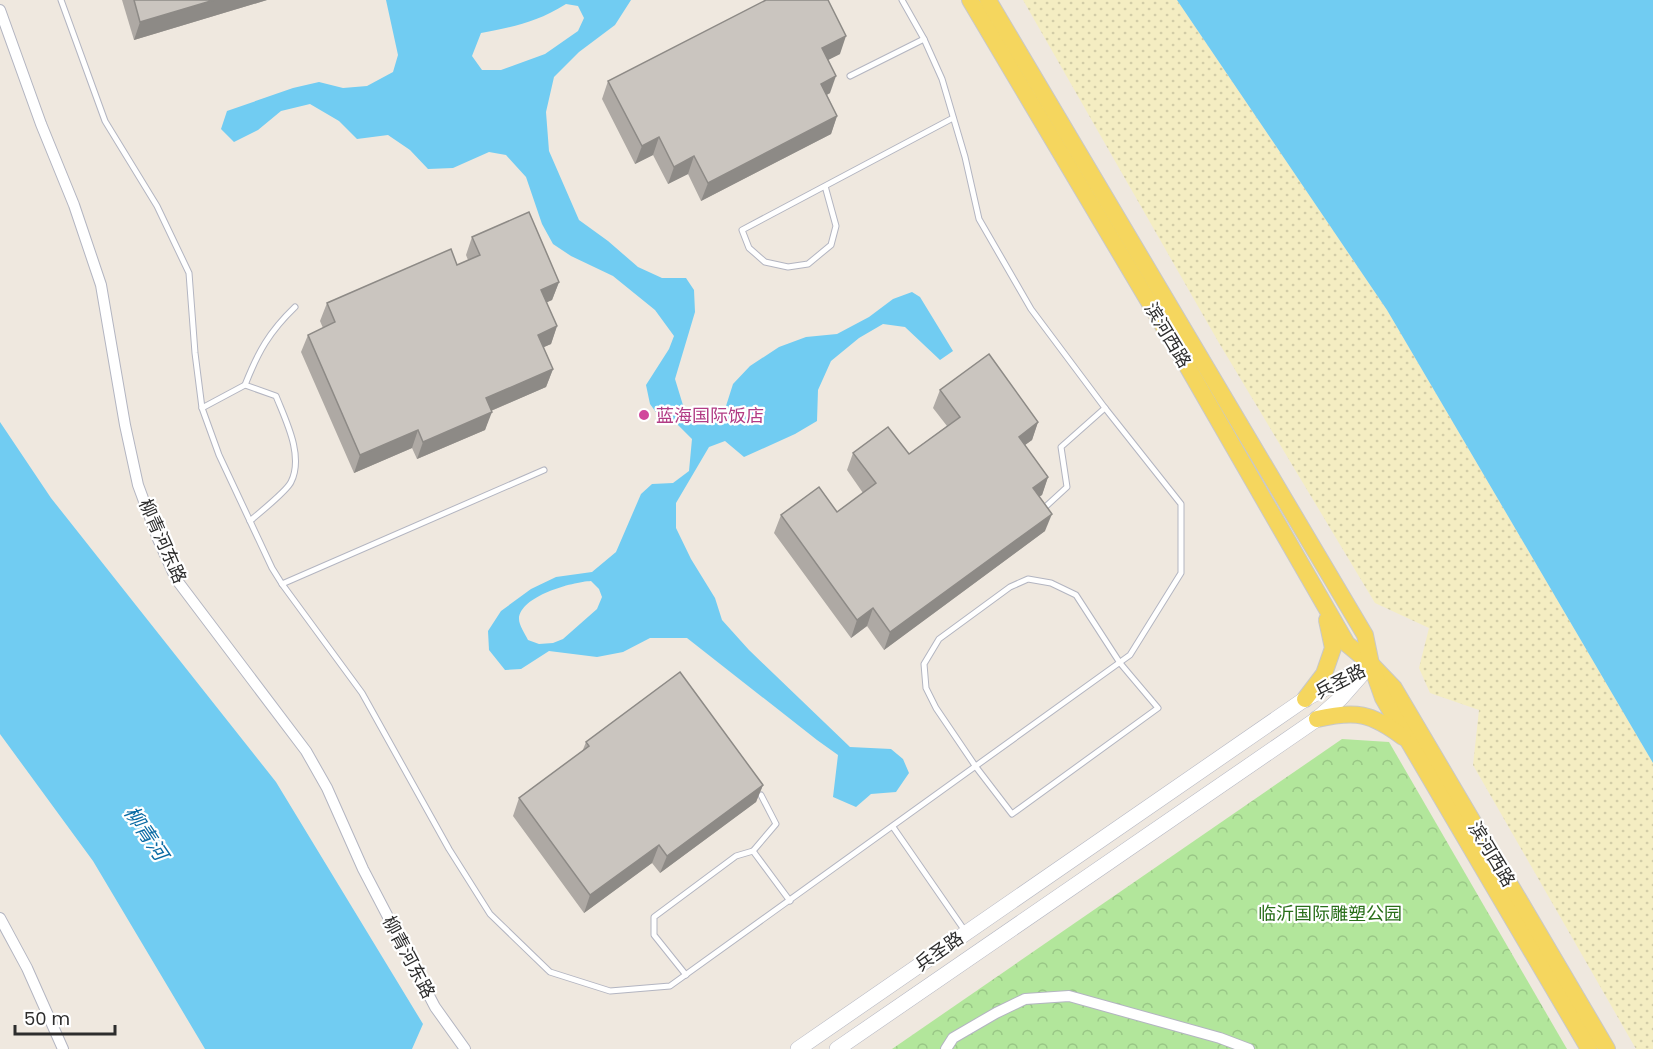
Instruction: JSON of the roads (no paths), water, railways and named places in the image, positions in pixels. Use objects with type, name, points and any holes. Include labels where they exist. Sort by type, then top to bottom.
[{"type":"main road","name":"滨河西路","points":[[970,0],[1193,376],[1347,644],[1371,664],[1394,688],[1607,1049]]},
{"type":"main road","name":"滨河西路","points":[[988,0],[1365,635],[1371,664],[1383,698],[1589,1049]]},
{"type":"main road","points":[[1305,699],[1324,674],[1333,648],[1322,602]]},
{"type":"main road","name":"兵圣路","points":[[798,1049],[1305,699],[1371,664]]},
{"type":"main road","name":"兵圣路","points":[[837,1049],[1317,718],[1341,698],[1371,664]]},
{"type":"main road","points":[[1317,718],[1341,713],[1355,714],[1382,722],[1410,742]]},
{"type":"street","name":"柳青河东路","points":[[0,10],[41,124],[74,205],[101,285],[125,425],[138,485],[158,539],[176,579],[306,751],[327,788],[363,869],[435,1007],[465,1049]]},
{"type":"street","points":[[0,918],[27,968],[63,1049]]},
{"type":"street","points":[[946,1049],[953,1038],[1024,999],[1069,996],[1220,1038],[1249,1049]]},
{"type":"lane","points":[[61,0],[105,121],[157,206],[189,273],[202,408],[219,455],[282,584],[362,693],[449,849],[490,914],[550,972],[610,991],[670,986],[1130,656],[1181,573],[1181,504],[1031,309],[979,219],[965,157],[942,79],[924,39],[902,0]]},
{"type":"lane","points":[[850,76],[924,39]]},
{"type":"lane","points":[[825,186],[836,226],[831,245],[808,264],[788,267],[765,262],[749,248],[742,230],[953,118]]},
{"type":"lane","points":[[202,408],[245,385],[257,356],[276,325],[295,307]]},
{"type":"lane","points":[[245,385],[276,396],[286,420],[296,459],[291,483],[250,521]]},
{"type":"lane","points":[[1042,511],[1067,487],[1061,447],[1105,408]]},
{"type":"lane","points":[[282,584],[544,470]]},
{"type":"lane","points":[[1028,579],[1051,583],[1076,595],[1120,663],[1158,708],[1012,814],[976,767],[936,708],[926,688],[924,664],[939,639],[1010,587],[1028,579]]},
{"type":"lane","points":[[686,975],[654,935],[654,917],[736,856],[753,851],[776,824],[761,795]]},
{"type":"lane","points":[[893,827],[966,932]]},
{"type":"lane","points":[[753,851],[790,901]]},
{"type":"water","points":[[386,0],[631,0],[615,25],[579,52],[554,77],[546,112],[549,151],[579,220],[638,267],[662,278],[686,278],[694,290],[695,312],[675,379],[686,415],[703,423],[726,406],[733,384],[750,366],[779,347],[806,337],[837,334],[869,317],[893,299],[912,292],[920,297],[953,351],[940,360],[905,327],[883,324],[859,338],[831,361],[818,390],[817,421],[795,434],[744,457],[725,441],[709,447],[676,503],[676,528],[691,559],[715,598],[722,620],[749,650],[850,747],[891,749],[903,759],[909,773],[896,792],[871,794],[856,807],[833,797],[838,755],[687,638],[650,638],[623,652],[597,657],[549,651],[521,669],[505,670],[489,650],[488,631],[501,611],[531,589],[556,577],[592,572],[616,552],[641,494],[652,484],[673,483],[689,471],[692,439],[677,424],[661,419],[650,404],[646,385],[669,349],[674,336],[655,310],[613,276],[571,256],[553,244],[542,224],[526,177],[506,155],[489,152],[453,168],[428,169],[410,150],[388,135],[357,139],[339,121],[310,104],[281,111],[258,130],[234,142],[221,129],[227,111],[293,88],[319,82],[343,88],[367,86],[393,72],[398,55]],"holes":[[[566,4],[578,6],[584,18],[578,31],[545,54],[501,70],[482,70],[472,56],[481,33],[525,23],[545,16]],[[591,581],[599,589],[602,597],[597,609],[563,639],[553,643],[539,644],[528,640],[519,619],[528,604],[537,597],[560,587]]]},
{"type":"water","points":[[1177,0],[1653,0],[1653,763],[1387,310]]},
{"type":"water","name":"柳青河","points":[[0,422],[51,498],[276,782],[423,1024],[412,1049],[205,1049],[93,861],[0,734]]},
{"type":"place","name":"蓝海国际饭店","points":[[644,415]]},
{"type":"park label","name":"临沂国际雕塑公园","points":[[1330,913]]}]
